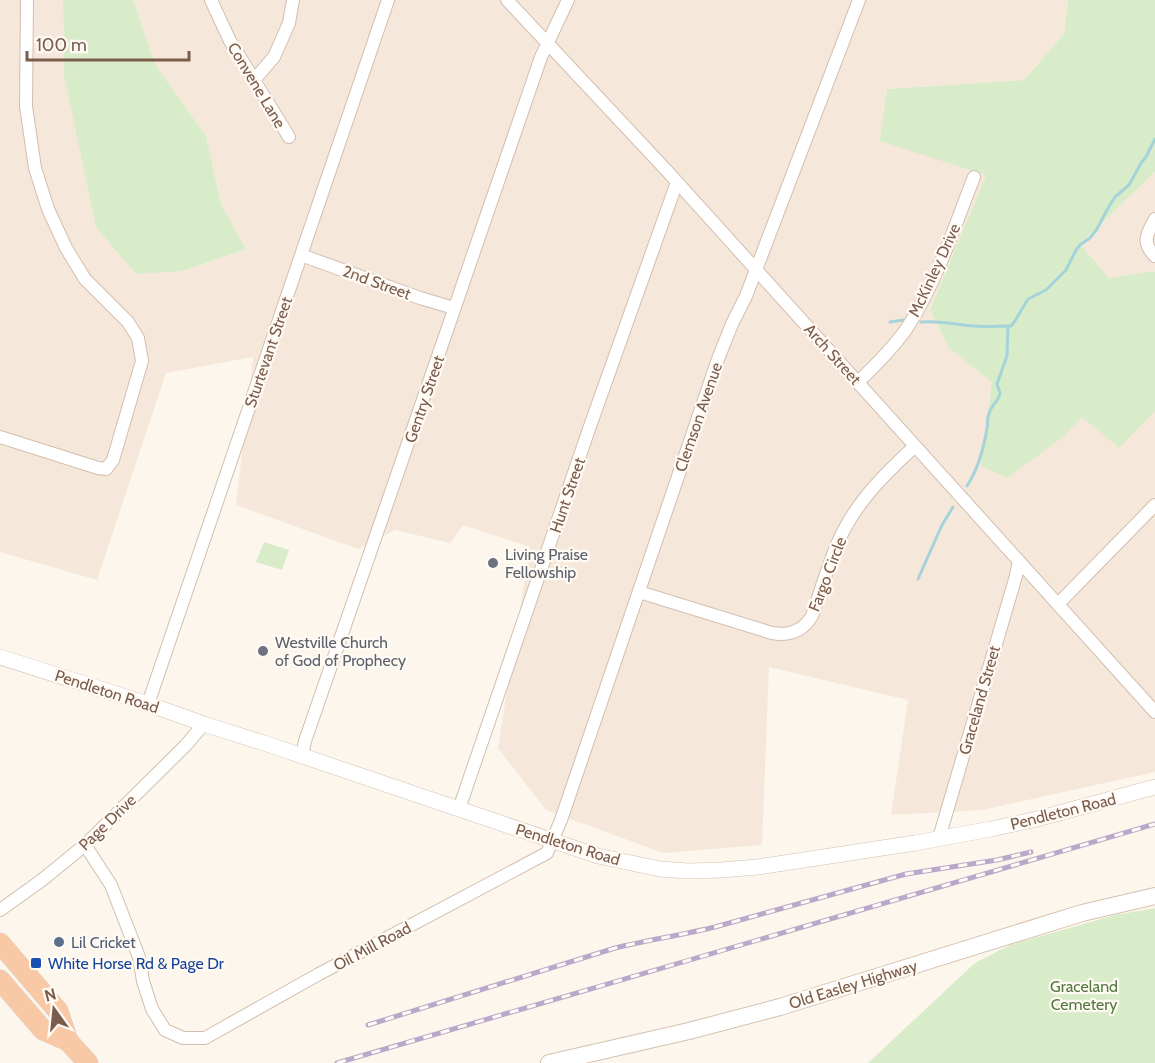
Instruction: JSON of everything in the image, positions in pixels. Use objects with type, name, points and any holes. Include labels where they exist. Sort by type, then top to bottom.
[{"type":"highway","points":[[0,943],[58,1011],[69,1041],[88,1063]]},
{"type":"highway","points":[[0,980],[43,1030],[69,1041]]},
{"type":"main road","name":"Old Easley Highway","points":[[549,1063],[689,1031],[780,1006],[1082,913],[1155,896]]},
{"type":"street","points":[[0,437],[106,469],[113,460],[142,361],[138,338],[128,322],[85,279],[66,248],[48,209],[35,168],[26,106],[27,0]]},
{"type":"street","name":"Convene Lane","points":[[211,0],[230,41],[289,137]]},
{"type":"street","points":[[254,80],[274,57],[289,23],[293,0]]},
{"type":"street","name":"Sturtevant Street","points":[[148,704],[388,0]]},
{"type":"street","name":"Arch Street","points":[[507,0],[677,182],[1155,712]]},
{"type":"street","name":"Gentry Street","points":[[302,756],[305,741],[537,68],[568,0]]},
{"type":"street","name":"Clemson Avenue","points":[[553,841],[718,359],[756,270],[859,0]]},
{"type":"street","name":"McKinley Drive","points":[[858,382],[879,363],[894,345],[922,302],[938,269],[974,177]]},
{"type":"street","name":"Hunt Street","points":[[459,809],[593,418],[677,182]]},
{"type":"street","points":[[1155,219],[1146,239],[1147,247],[1155,256]]},
{"type":"street","name":"2nd Street","points":[[301,255],[454,308]]},
{"type":"street","name":"Fargo Circle","points":[[639,592],[772,633],[786,634],[797,631],[812,616],[838,543],[854,512],[867,495],[915,446]]},
{"type":"street","points":[[1058,604],[1155,505]]},
{"type":"street","name":"Graceland Street","points":[[939,838],[1019,561]]},
{"type":"street","name":"Pendleton Road","points":[[0,657],[148,704],[598,856],[660,869],[689,871],[758,867],[991,830],[1155,788]]},
{"type":"street","name":"Page Drive","points":[[0,910],[85,845],[186,745],[204,724]]},
{"type":"street","name":"Oil Mill Road","points":[[85,845],[111,885],[139,957],[152,1009],[165,1030],[183,1038],[205,1038],[547,853],[553,841]]},
{"type":"shaded area","points":[[0,0],[63,0],[64,75],[183,271],[246,249],[221,204],[206,136],[155,64],[133,0],[1068,0],[1064,34],[1024,80],[887,89],[986,175],[930,310],[949,348],[1063,437],[1082,417],[1153,413],[1155,411],[1155,772],[982,810],[891,815],[908,700],[769,667],[762,845],[663,853],[546,810],[498,748],[530,547],[463,525],[450,543],[395,530],[358,549],[236,505],[253,357],[166,373],[97,580],[0,552]]},
{"type":"shaded area","points":[[1155,172],[1155,272],[1109,278],[1080,244]]},
{"type":"green space","points":[[63,0],[133,0],[155,64],[206,136],[221,204],[246,249],[183,271],[136,274],[96,227],[64,75]]},
{"type":"green space","points":[[1068,0],[1155,0],[1155,172],[1080,244],[1109,278],[1155,272],[1155,411],[1119,448],[1082,417],[1063,437],[1007,478],[981,466],[992,382],[949,348],[930,310],[986,175],[880,141],[887,89],[1024,80],[1064,34]]},
{"type":"green space","points":[[264,542],[289,550],[282,570],[256,562]]},
{"type":"green space","name":"Graceland Cemetery","points":[[1155,908],[1155,1063],[868,1063],[975,963],[1010,945],[1115,915]]},
{"type":"waterway","points":[[967,486],[980,458],[990,411],[1000,396],[997,384],[1007,356],[1008,326],[1015,321],[1028,299],[1046,290],[1066,270],[1076,250],[1097,229],[1115,197],[1129,185],[1155,139]]},
{"type":"waterway","points":[[890,322],[904,320]]},
{"type":"waterway","points":[[921,322],[1008,326]]},
{"type":"waterway","points":[[918,579],[942,525],[953,507]]},
{"type":"railway","points":[[337,1063],[1155,824]]},
{"type":"railway","points":[[368,1025],[615,948],[715,927],[906,874],[997,860],[1031,852]]},
{"type":"place","name":"Living Praise Fellowship","points":[[493,563]]},
{"type":"place","name":"Westville Church of God of Prophecy","points":[[263,651]]},
{"type":"place","name":"Lil Cricket","points":[[59,942]]},
{"type":"place","name":"White Horse Rd & Page Dr","points":[[36,963]]}]
